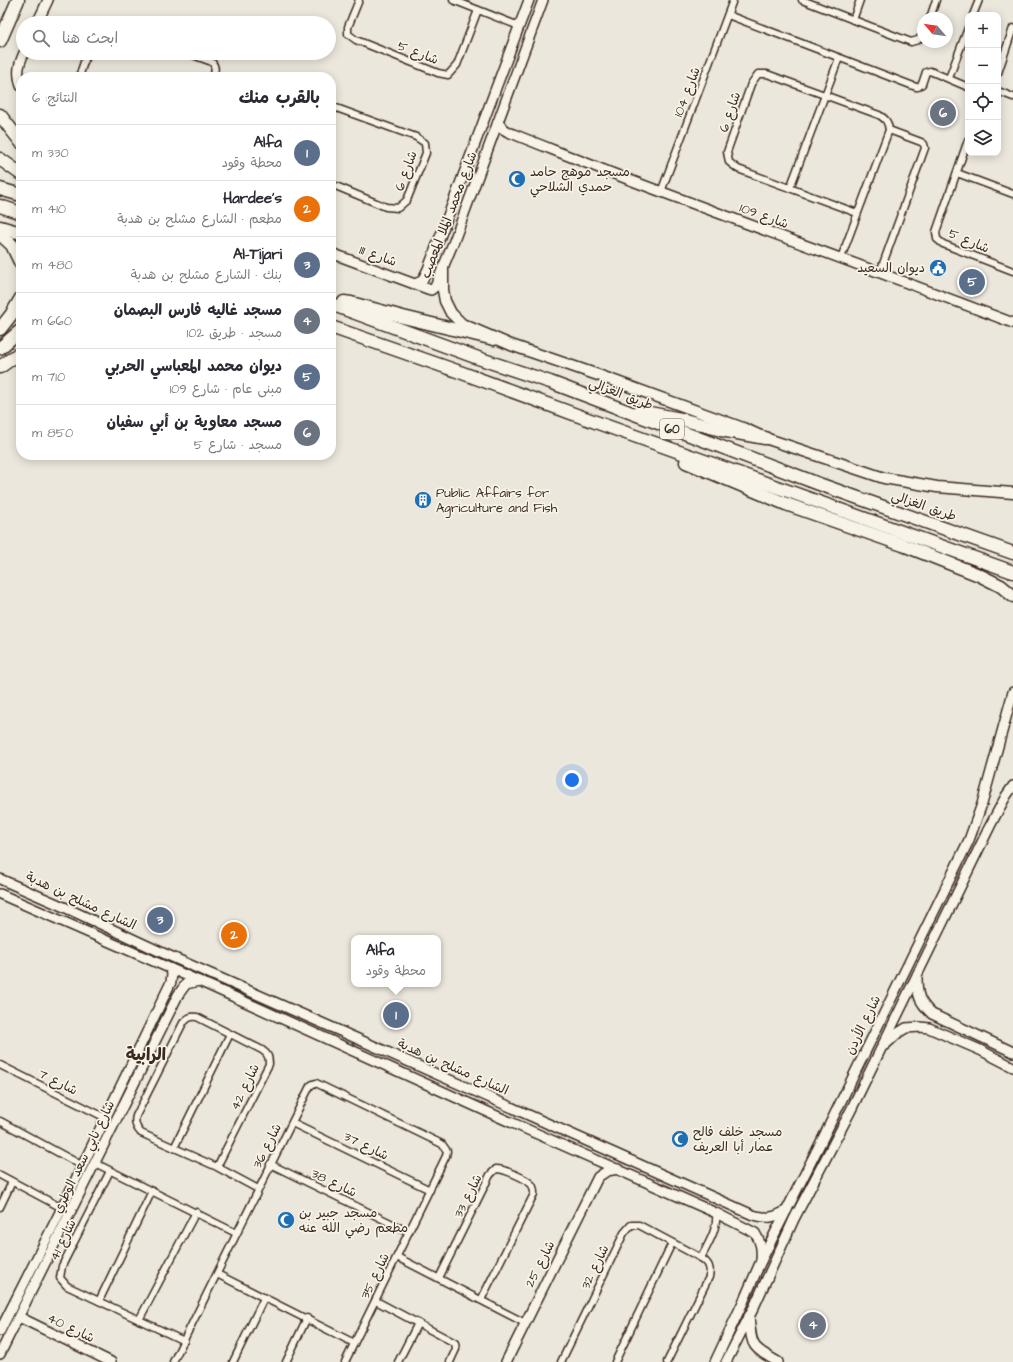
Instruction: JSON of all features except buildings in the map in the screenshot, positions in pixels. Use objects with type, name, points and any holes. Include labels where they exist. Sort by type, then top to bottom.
[{"type":"highway","points":[[0,41],[18,0]]},
{"type":"highway","points":[[0,115],[16,136]]},
{"type":"highway","points":[[0,160],[16,171]]},
{"type":"highway","points":[[0,189],[16,194]]},
{"type":"highway","points":[[0,206],[16,211]]},
{"type":"highway","points":[[0,227],[16,232]]},
{"type":"highway","points":[[0,234],[12,246],[16,254]]},
{"type":"highway","points":[[336,303],[351,303],[494,339]]},
{"type":"highway","name":"طريق الغزالي","points":[[336,305],[619,408],[818,484],[1013,553]]},
{"type":"highway","points":[[0,329],[16,306]]},
{"type":"highway","name":"60","points":[[336,328],[1013,572]]},
{"type":"highway","points":[[0,348],[16,334]]},
{"type":"highway","points":[[0,367],[16,356]]},
{"type":"highway","points":[[619,408],[669,416],[721,430],[765,438]]},
{"type":"highway","points":[[601,424],[661,452],[786,504],[979,575],[1000,586],[1013,596]]},
{"type":"main road","points":[[443,268],[443,290],[451,313],[462,324],[494,339],[593,373],[743,428],[765,438],[884,478],[937,487],[1013,492]]},
{"type":"street","points":[[41,16],[48,0]]},
{"type":"street","name":"شارع 5","points":[[359,0],[348,28],[348,34],[356,40],[438,74],[448,75],[457,66],[478,10]]},
{"type":"street","points":[[453,0],[519,26]]},
{"type":"street","name":"شارع محمد الملا المعصب","points":[[415,284],[425,278],[529,0]]},
{"type":"street","name":"شارع محمد الملا المعصب","points":[[415,284],[428,289],[434,288],[437,285],[543,0]]},
{"type":"street","name":"شارع 104","points":[[661,192],[733,0]]},
{"type":"street","points":[[802,0],[911,42],[917,40]]},
{"type":"street","points":[[853,20],[860,0]]},
{"type":"street","points":[[932,12],[936,0]]},
{"type":"street","points":[[974,12],[979,0]]},
{"type":"street","points":[[728,15],[918,87],[922,84],[926,72],[930,71],[965,86]]},
{"type":"street","points":[[1001,64],[1013,28]]},
{"type":"street","points":[[948,78],[965,36]]},
{"type":"street","points":[[790,188],[839,58]]},
{"type":"street","points":[[19,72],[21,60]]},
{"type":"street","points":[[81,72],[85,60]]},
{"type":"street","points":[[206,60],[212,62],[216,72]]},
{"type":"street","name":"شارع 6","points":[[857,213],[738,169],[729,162],[727,152],[751,84],[758,74],[767,74],[879,115],[885,118],[888,123],[889,130]]},
{"type":"street","points":[[1001,92],[1013,97]]},
{"type":"street","name":"شارع 6","points":[[336,108],[416,137],[425,143],[426,153],[407,200],[398,208],[386,207],[336,186]]},
{"type":"street","name":"شارع 109","points":[[498,122],[503,129],[508,132],[661,192],[1013,322]]},
{"type":"street","points":[[841,258],[889,130],[921,142],[924,144],[925,148],[880,272]]},
{"type":"street","points":[[493,136],[502,132],[508,132]]},
{"type":"street","name":"شارع 5","points":[[965,149],[936,232],[937,239],[943,244],[1013,271]]},
{"type":"street","points":[[957,173],[1013,194]]},
{"type":"street","points":[[441,236],[454,241]]},
{"type":"street","name":"شارع 111","points":[[336,255],[415,284]]},
{"type":"street","name":"شارع الأردن","points":[[714,1362],[762,1261],[969,840],[982,804],[1013,692]]},
{"type":"street","name":"شارع الأردن","points":[[726,1362],[794,1219],[849,1114],[990,826],[1013,786]]},
{"type":"street","points":[[947,913],[959,881],[955,876],[950,877]]},
{"type":"street","name":"الشارع مشلح بن هدبة","points":[[0,878],[163,953],[753,1215],[769,1218],[787,1210]]},
{"type":"street","name":"الشارع مشلح بن هدبة","points":[[0,894],[199,981],[499,1117],[716,1213],[755,1233],[762,1248],[762,1261]]},
{"type":"street","points":[[111,943],[120,939],[118,932]]},
{"type":"street","points":[[131,952],[130,945],[136,940]]},
{"type":"street","name":"شارع نابي سعد الوطري","points":[[0,1331],[83,1166],[171,982],[171,969]]},
{"type":"street","points":[[917,974],[918,992],[922,1004],[932,1014],[1013,1052]]},
{"type":"street","name":"شارع نابي سعد الوطري","points":[[0,1354],[178,995],[186,984],[199,981]]},
{"type":"street","name":"شارع 42","points":[[217,1167],[269,1064],[269,1058],[262,1050],[197,1017],[188,1018],[183,1022],[134,1122],[141,1133],[217,1167],[258,1189]]},
{"type":"street","points":[[880,1050],[898,1033],[906,1028],[929,1028],[980,1050],[1013,1067]]},
{"type":"street","points":[[174,1148],[230,1034]]},
{"type":"street","points":[[980,1050],[978,1046],[979,1042],[982,1039],[986,1039]]},
{"type":"street","name":"شارع 7","points":[[0,1065],[106,1118]]},
{"type":"street","points":[[128,1072],[131,1069],[135,1070],[138,1076]]},
{"type":"street","points":[[849,1114],[846,1117],[842,1117],[838,1115],[838,1113],[850,1089],[853,1076]]},
{"type":"street","name":"شارع 36","points":[[173,1362],[310,1086],[316,1083],[442,1144],[447,1151],[446,1156]]},
{"type":"street","points":[[499,1117],[496,1114],[497,1109],[500,1105],[505,1105]]},
{"type":"street","points":[[0,1121],[83,1166]]},
{"type":"street","name":"شارع 37","points":[[292,1123],[430,1190]]},
{"type":"street","name":"شارع 35","points":[[345,1362],[446,1156]]},
{"type":"street","points":[[592,1158],[597,1167],[598,1177],[607,1171],[618,1169]]},
{"type":"street","points":[[95,1163],[236,1233]]},
{"type":"street","name":"شارع 38","points":[[270,1164],[409,1232]]},
{"type":"street","name":"شارع 33","points":[[439,1278],[490,1175],[496,1169],[502,1169],[529,1182],[533,1187],[534,1194],[481,1300]]},
{"type":"street","name":"شارع 41","points":[[110,1171],[60,1271],[60,1278],[63,1284],[184,1341]]},
{"type":"street","points":[[0,1176],[62,1208]]},
{"type":"street","name":"شارع 25","points":[[506,1362],[598,1177]]},
{"type":"street","points":[[0,1207],[12,1182]]},
{"type":"street","points":[[99,1301],[152,1191]]},
{"type":"street","points":[[139,1320],[196,1212]]},
{"type":"street","points":[[667,1362],[708,1277],[710,1270],[709,1265],[701,1258],[715,1228],[716,1213]]},
{"type":"street","points":[[747,1228],[754,1227],[757,1224],[756,1217],[753,1215]]},
{"type":"street","name":"شارع 32","points":[[562,1362],[624,1233],[631,1225],[639,1225],[701,1258]]},
{"type":"street","points":[[615,1362],[672,1243]]},
{"type":"street","points":[[397,1257],[525,1323]]},
{"type":"street","points":[[217,1274],[354,1343]]},
{"type":"street","points":[[233,1362],[264,1298]]},
{"type":"street","points":[[376,1300],[455,1343],[456,1349],[450,1362]]},
{"type":"street","points":[[0,1309],[9,1314]]},
{"type":"street","points":[[749,1316],[753,1344],[756,1349],[778,1362]]},
{"type":"street","name":"شارع 40","points":[[19,1317],[111,1362]]},
{"type":"street","points":[[286,1362],[307,1318]]},
{"type":"street","points":[[398,1362],[418,1323]]},
{"type":"place","name":"مسجد معاوية بن أبي سفيان","points":[[943,113]]},
{"type":"place","name":"مسجد موهج حامد حمدي الشلاحي","points":[[517,179]]},
{"type":"place","name":"ديوان السعيد","points":[[938,268]]},
{"type":"place","name":"ديوان محمد المعباسي الحربي","points":[[972,282]]},
{"type":"place","name":"Public Affairs for Agriculture and Fish","points":[[423,500]]},
{"type":"place","name":"Al-Tijari","points":[[160,920]]},
{"type":"place","name":"Hardee's","points":[[234,935]]},
{"type":"place","name":"Alfa","points":[[396,1015]]},
{"type":"place","name":"مسجد خلف فالح عمار أبا العريف","points":[[680,1139]]},
{"type":"place","name":"مسجد جبير بن مطعم رضي الله عنه","points":[[286,1220]]},
{"type":"place","name":"مسجد غاليه فارس البصمان","points":[[813,1325]]},
{"type":"district","name":"الرابية","points":[[146,1055]]}]
